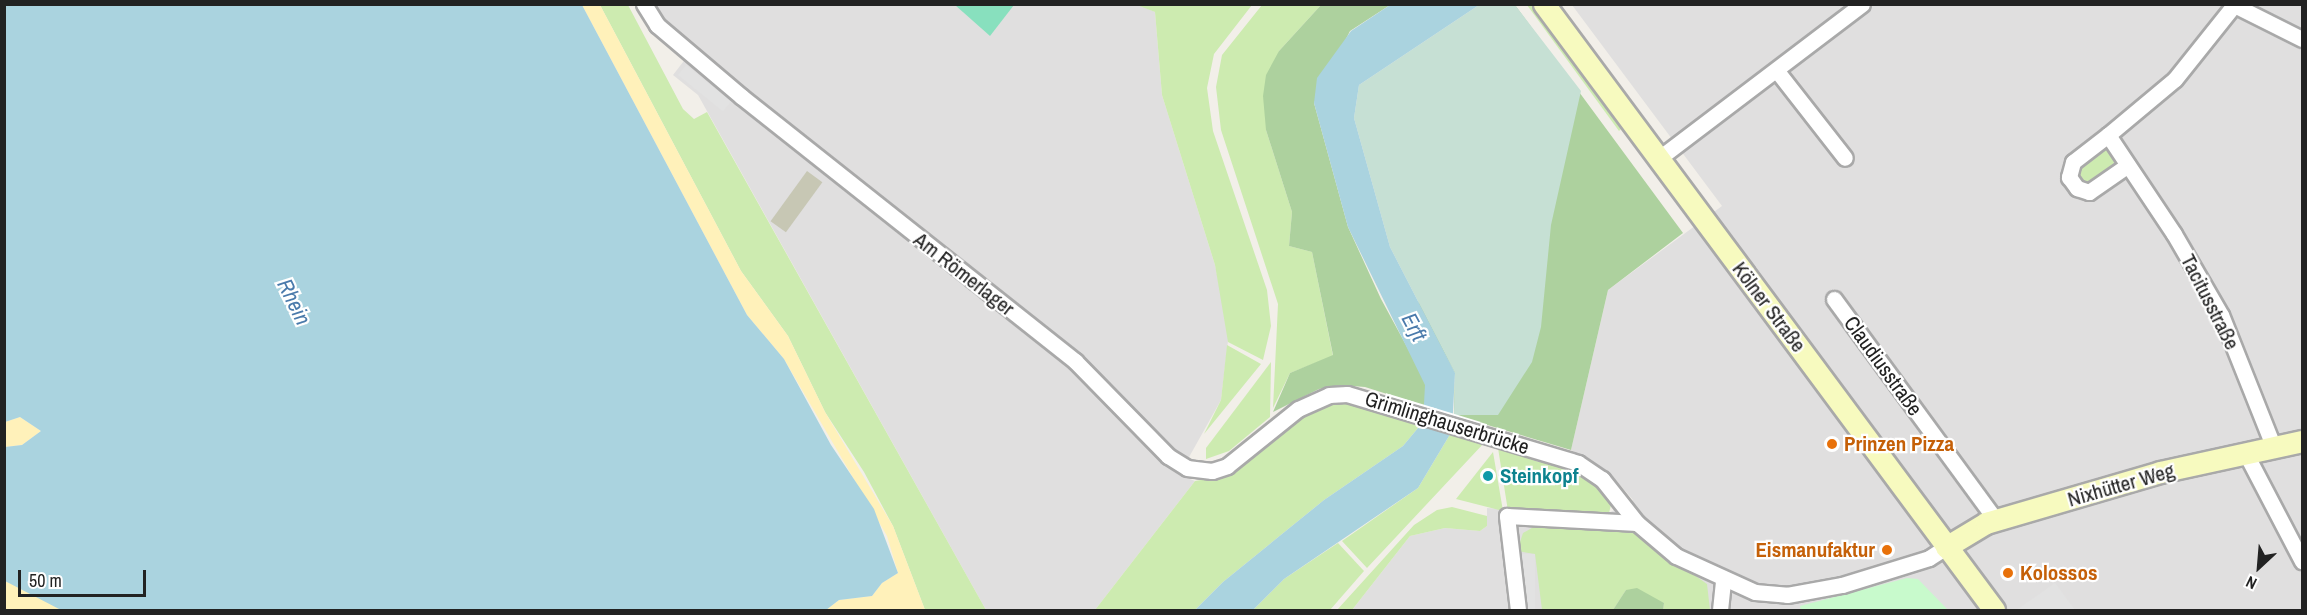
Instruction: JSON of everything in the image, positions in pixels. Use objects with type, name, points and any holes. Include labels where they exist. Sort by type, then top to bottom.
[{"type":"main road","name":"Kölner Straße","points":[[1544,4],[1994,610]]},
{"type":"main road","name":"Nixhütter Weg","points":[[1946,547],[1972,528],[1996,520],[2160,472],[2302,441]]},
{"type":"street","name":"Am Römerlager","points":[[644,4],[657,25],[737,93],[1075,362],[1181,466]]},
{"type":"street","points":[[1658,159],[1777,71],[1862,4]]},
{"type":"street","points":[[2128,165],[2089,192],[2077,188],[2069,177],[2073,162],[2175,78],[2234,4],[2302,39]]},
{"type":"street","points":[[1777,71],[1845,158]]},
{"type":"street","name":"Tacitusstraße","points":[[2108,135],[2221,315],[2274,448]]},
{"type":"street","name":"Claudiusstraße","points":[[1834,299],[1996,520]]},
{"type":"street","name":"Grimlinghauserbrücke","points":[[1181,466],[1202,471],[1227,466],[1298,409],[1329,395],[1386,402],[1591,469],[1637,523],[1676,556],[1723,581],[1771,596],[1787,595],[1868,578],[1929,558],[1946,547]]},
{"type":"street","points":[[2246,454],[2302,561]]},
{"type":"street","points":[[1518,610],[1507,516],[1637,523]]},
{"type":"street","points":[[1720,610],[1723,581]]},
{"type":"shaded area","points":[[1137,4],[1155,12],[1162,95],[1215,265],[1229,332],[1221,400],[1179,475],[1195,481],[1095,610],[986,610],[698,95],[673,75],[690,53],[644,5]]},
{"type":"shaded area","points":[[1479,5],[1515,5],[1581,91],[1551,225],[1541,327],[1532,362],[1498,415],[1454,415],[1455,373],[1390,247],[1354,118],[1359,85]]},
{"type":"shaded area","points":[[1572,5],[2302,5],[2302,610],[1352,610],[1410,536],[1445,528],[1480,531],[1487,526],[1487,508],[1603,516],[1633,500],[1608,471],[1571,450],[1608,290],[1722,206]]},
{"type":"shaded area","points":[[686,65],[731,102],[723,112],[678,75]]},
{"type":"shaded area","points":[[807,171],[822,182],[786,232],[771,221]]},
{"type":"shaded area","points":[[1520,554],[1535,554],[1535,610],[1520,610]]},
{"type":"shaded area","points":[[2055,583],[2075,610],[2018,609]]},
{"type":"green space","points":[[600,5],[628,5],[683,109],[694,119],[707,112],[986,610],[925,610],[893,526],[864,472],[825,412],[788,336],[741,271]]},
{"type":"green space","points":[[955,5],[1014,5],[990,36]]},
{"type":"green space","points":[[1137,5],[1252,5],[1214,54],[1207,88],[1213,131],[1267,290],[1271,326],[1263,360],[1228,342],[1215,265],[1162,95],[1155,12]]},
{"type":"green space","points":[[1262,5],[1321,5],[1279,51],[1266,130],[1292,212],[1289,246],[1312,252],[1333,356],[1290,373],[1273,408],[1278,304],[1221,130],[1216,87],[1222,55]]},
{"type":"green space","points":[[1321,5],[1390,5],[1350,31],[1314,103],[1348,227],[1381,299],[1426,385],[1425,406],[1365,387],[1340,385],[1319,389],[1273,412],[1290,373],[1333,355],[1312,252],[1289,246],[1292,212],[1266,130],[1263,96],[1266,75],[1279,51]]},
{"type":"green space","points":[[1479,5],[1515,5],[1683,233],[1608,290],[1571,450],[1454,415],[1455,373],[1418,305]]},
{"type":"green space","points":[[1527,5],[1533,5],[1621,129],[1619,131]]},
{"type":"green space","points":[[2103,147],[2113,154],[2114,163],[2090,182],[2080,181],[2077,164]]},
{"type":"green space","points":[[1227,345],[1261,364],[1204,434],[1221,400]]},
{"type":"green space","points":[[1271,362],[1270,417],[1229,451],[1206,459],[1206,448]]},
{"type":"green space","points":[[1341,401],[1423,422],[1403,446],[1324,500],[1223,582],[1195,610],[1095,610],[1195,481],[1231,475],[1301,415]]},
{"type":"green space","points":[[1452,431],[1484,443],[1367,568],[1342,541],[1418,488]]},
{"type":"green space","points":[[1498,448],[1539,462],[1546,459],[1591,479],[1612,501],[1609,513],[1508,511]]},
{"type":"green space","points":[[1493,452],[1503,511],[1456,499]]},
{"type":"green space","points":[[1452,507],[1487,516],[1487,526],[1480,531],[1445,528],[1410,536],[1352,610],[1337,610],[1414,525],[1437,510]]},
{"type":"green space","points":[[1537,525],[1635,533],[1707,584],[1710,610],[1663,610],[1664,603],[1626,590],[1613,610],[1542,610],[1535,554],[1517,551],[1523,533]]},
{"type":"green space","points":[[1338,543],[1364,571],[1330,610],[1253,610],[1284,579]]},
{"type":"green space","points":[[1907,578],[1918,579],[1948,610],[1801,610],[1800,606]]},
{"type":"green space","points":[[1637,588],[1664,603],[1663,610],[1613,610],[1626,590]]},
{"type":"sand","points":[[582,5],[600,5],[741,271],[788,336],[825,412],[893,526],[925,610],[826,610],[839,600],[872,596],[882,583],[898,573],[887,536],[784,359],[747,315]]},
{"type":"sand","points":[[20,417],[41,431],[22,445],[5,447],[5,422]]},
{"type":"sand","points":[[4,581],[25,589],[61,610],[5,610]]},
{"type":"water","name":"Rhein","points":[[5,4],[582,5],[747,315],[784,359],[831,445],[874,509],[898,573],[882,583],[872,596],[839,600],[826,610],[61,610],[5,581],[5,447],[22,445],[41,431],[20,417],[5,422]]},
{"type":"water","name":"Erft","points":[[1390,5],[1479,5],[1359,85],[1354,118],[1390,247],[1455,373],[1452,431],[1418,488],[1284,579],[1253,610],[1195,610],[1223,582],[1324,500],[1403,446],[1423,422],[1425,385],[1348,227],[1314,103],[1317,78],[1351,31]]},
{"type":"pier","points":[[1389,394],[1481,422],[1476,438],[1384,410]]},
{"type":"place","name":"Prinzen Pizza","points":[[1832,444]]},
{"type":"place","name":"Steinkopf","points":[[1488,476]]},
{"type":"place","name":"Eismanufaktur","points":[[1887,550]]},
{"type":"place","name":"Kolossos","points":[[2008,573]]}]
